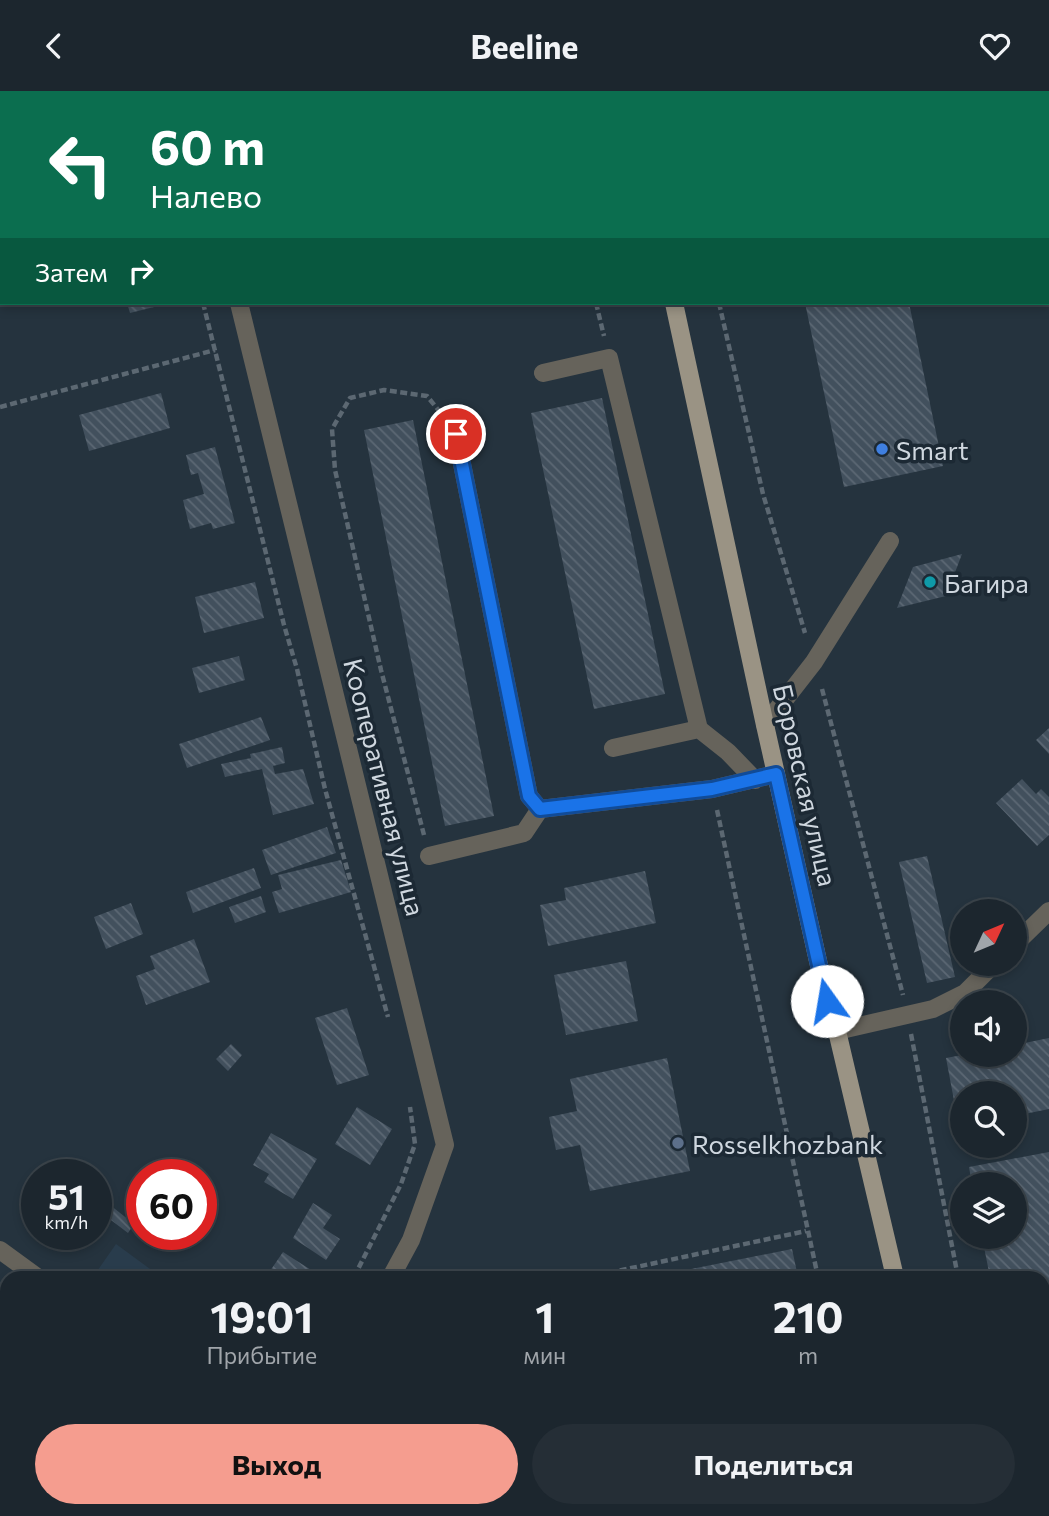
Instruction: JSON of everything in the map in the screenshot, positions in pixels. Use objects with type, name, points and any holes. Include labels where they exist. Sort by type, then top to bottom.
[{"type":"main road","name":"Боровская улица","points":[[674,305],[827,1001],[837,1031],[894,1271]]},
{"type":"street","name":"Кооперативная улица","points":[[239,305],[444,1145],[411,1240],[394,1271]]},
{"type":"street","points":[[543,373],[609,358],[699,729],[728,752],[755,780]]},
{"type":"street","points":[[456,434],[529,796],[540,809]]},
{"type":"street","points":[[765,725],[814,662],[890,541]]},
{"type":"street","points":[[613,748],[699,729]]},
{"type":"street","points":[[429,856],[524,833],[540,809],[712,789],[776,774]]},
{"type":"street","points":[[1027,932],[1049,911]]},
{"type":"street","points":[[837,1031],[933,1009],[965,993],[981,977]]},
{"type":"street","points":[[0,1250],[29,1271]]},
{"type":"path","points":[[204,305],[325,789],[389,1021]]},
{"type":"path","points":[[596,305],[609,358]]},
{"type":"path","points":[[719,305],[763,494],[814,662],[894,953],[957,1271]]},
{"type":"path","points":[[0,407],[215,350]]},
{"type":"path","points":[[429,856],[381,670],[335,470],[332,429],[351,398],[384,390],[427,396],[456,434]]},
{"type":"path","points":[[712,789],[816,1271]]},
{"type":"path","points":[[357,1271],[401,1184],[415,1144],[409,1103]]},
{"type":"path","points":[[617,1271],[806,1231]]},
{"type":"shaded area","points":[[116,1244],[153,1271],[97,1271]]},
{"type":"building","points":[[128,305],[162,305],[130,313]]},
{"type":"building","points":[[805,305],[909,305],[943,466],[844,487]]},
{"type":"building","points":[[161,393],[170,428],[89,451],[79,415]]},
{"type":"building","points":[[602,398],[665,694],[594,709],[531,413]]},
{"type":"building","points":[[413,420],[494,816],[445,826],[364,430]]},
{"type":"building","points":[[215,447],[235,523],[213,529],[211,523],[190,529],[183,500],[204,494],[198,473],[191,475],[186,455]]},
{"type":"building","name":"Багира","points":[[962,554],[946,596],[897,608],[913,567]]},
{"type":"building","points":[[255,582],[264,618],[204,633],[195,597]]},
{"type":"building","points":[[239,656],[245,680],[199,693],[192,668]]},
{"type":"building","points":[[261,717],[270,740],[187,768],[179,744]]},
{"type":"building","points":[[1049,728],[1049,754],[1036,740]]},
{"type":"building","points":[[282,747],[285,763],[273,766],[275,774],[303,769],[314,804],[273,815],[262,769],[225,777],[221,764],[251,758],[250,754]]},
{"type":"building","points":[[1022,779],[1036,794],[1041,789],[1049,797],[1049,835],[1037,846],[996,803]]},
{"type":"building","points":[[327,827],[336,853],[271,875],[262,850]]},
{"type":"building","points":[[927,856],[950,955],[950,977],[955,977],[927,983],[899,862]]},
{"type":"building","points":[[341,860],[351,892],[279,913],[272,892],[282,889],[278,875]]},
{"type":"building","points":[[254,868],[261,888],[193,913],[186,892]]},
{"type":"building","points":[[645,871],[656,923],[548,946],[540,905],[566,900],[564,888]]},
{"type":"building","points":[[261,896],[266,912],[235,923],[229,907]]},
{"type":"building","points":[[131,903],[143,934],[106,949],[94,917]]},
{"type":"building","points":[[194,939],[210,982],[146,1005],[136,976],[155,969],[150,956]]},
{"type":"building","points":[[626,961],[638,1021],[566,1035],[554,975]]},
{"type":"building","points":[[347,1008],[369,1075],[337,1085],[315,1018]]},
{"type":"building","points":[[1049,1038],[1049,1109],[1027,1114],[1027,1081],[950,1081],[946,1058],[950,1057],[950,1067],[1027,1067],[1027,1043]]},
{"type":"building","points":[[231,1044],[242,1055],[228,1071],[216,1059]]},
{"type":"building","points":[[667,1058],[690,1171],[590,1191],[580,1145],[556,1150],[549,1117],[577,1111],[570,1079]]},
{"type":"building","points":[[357,1107],[392,1129],[370,1165],[335,1144]]},
{"type":"building","points":[[271,1133],[317,1159],[293,1199],[264,1182],[269,1174],[253,1165]]},
{"type":"building","points":[[1049,1152],[1049,1271],[989,1271],[984,1249],[1027,1249],[1027,1172],[970,1172],[969,1167]]},
{"type":"building","points":[[313,1203],[332,1215],[323,1228],[340,1239],[326,1260],[293,1238]]},
{"type":"building","points":[[112,1207],[126,1218],[126,1231],[112,1221]]},
{"type":"building","points":[[792,1249],[797,1271],[681,1271]]},
{"type":"building","points":[[283,1252],[313,1271],[270,1271]]},
{"type":"place","name":"Smart","points":[[882,449]]},
{"type":"place","name":"Багира","points":[[930,582]]},
{"type":"place","name":"Rosselkhozbank","points":[[678,1143]]},
{"type":"route","points":[[456,434],[529,796],[540,809],[712,789],[776,774],[827,1001]]}]
